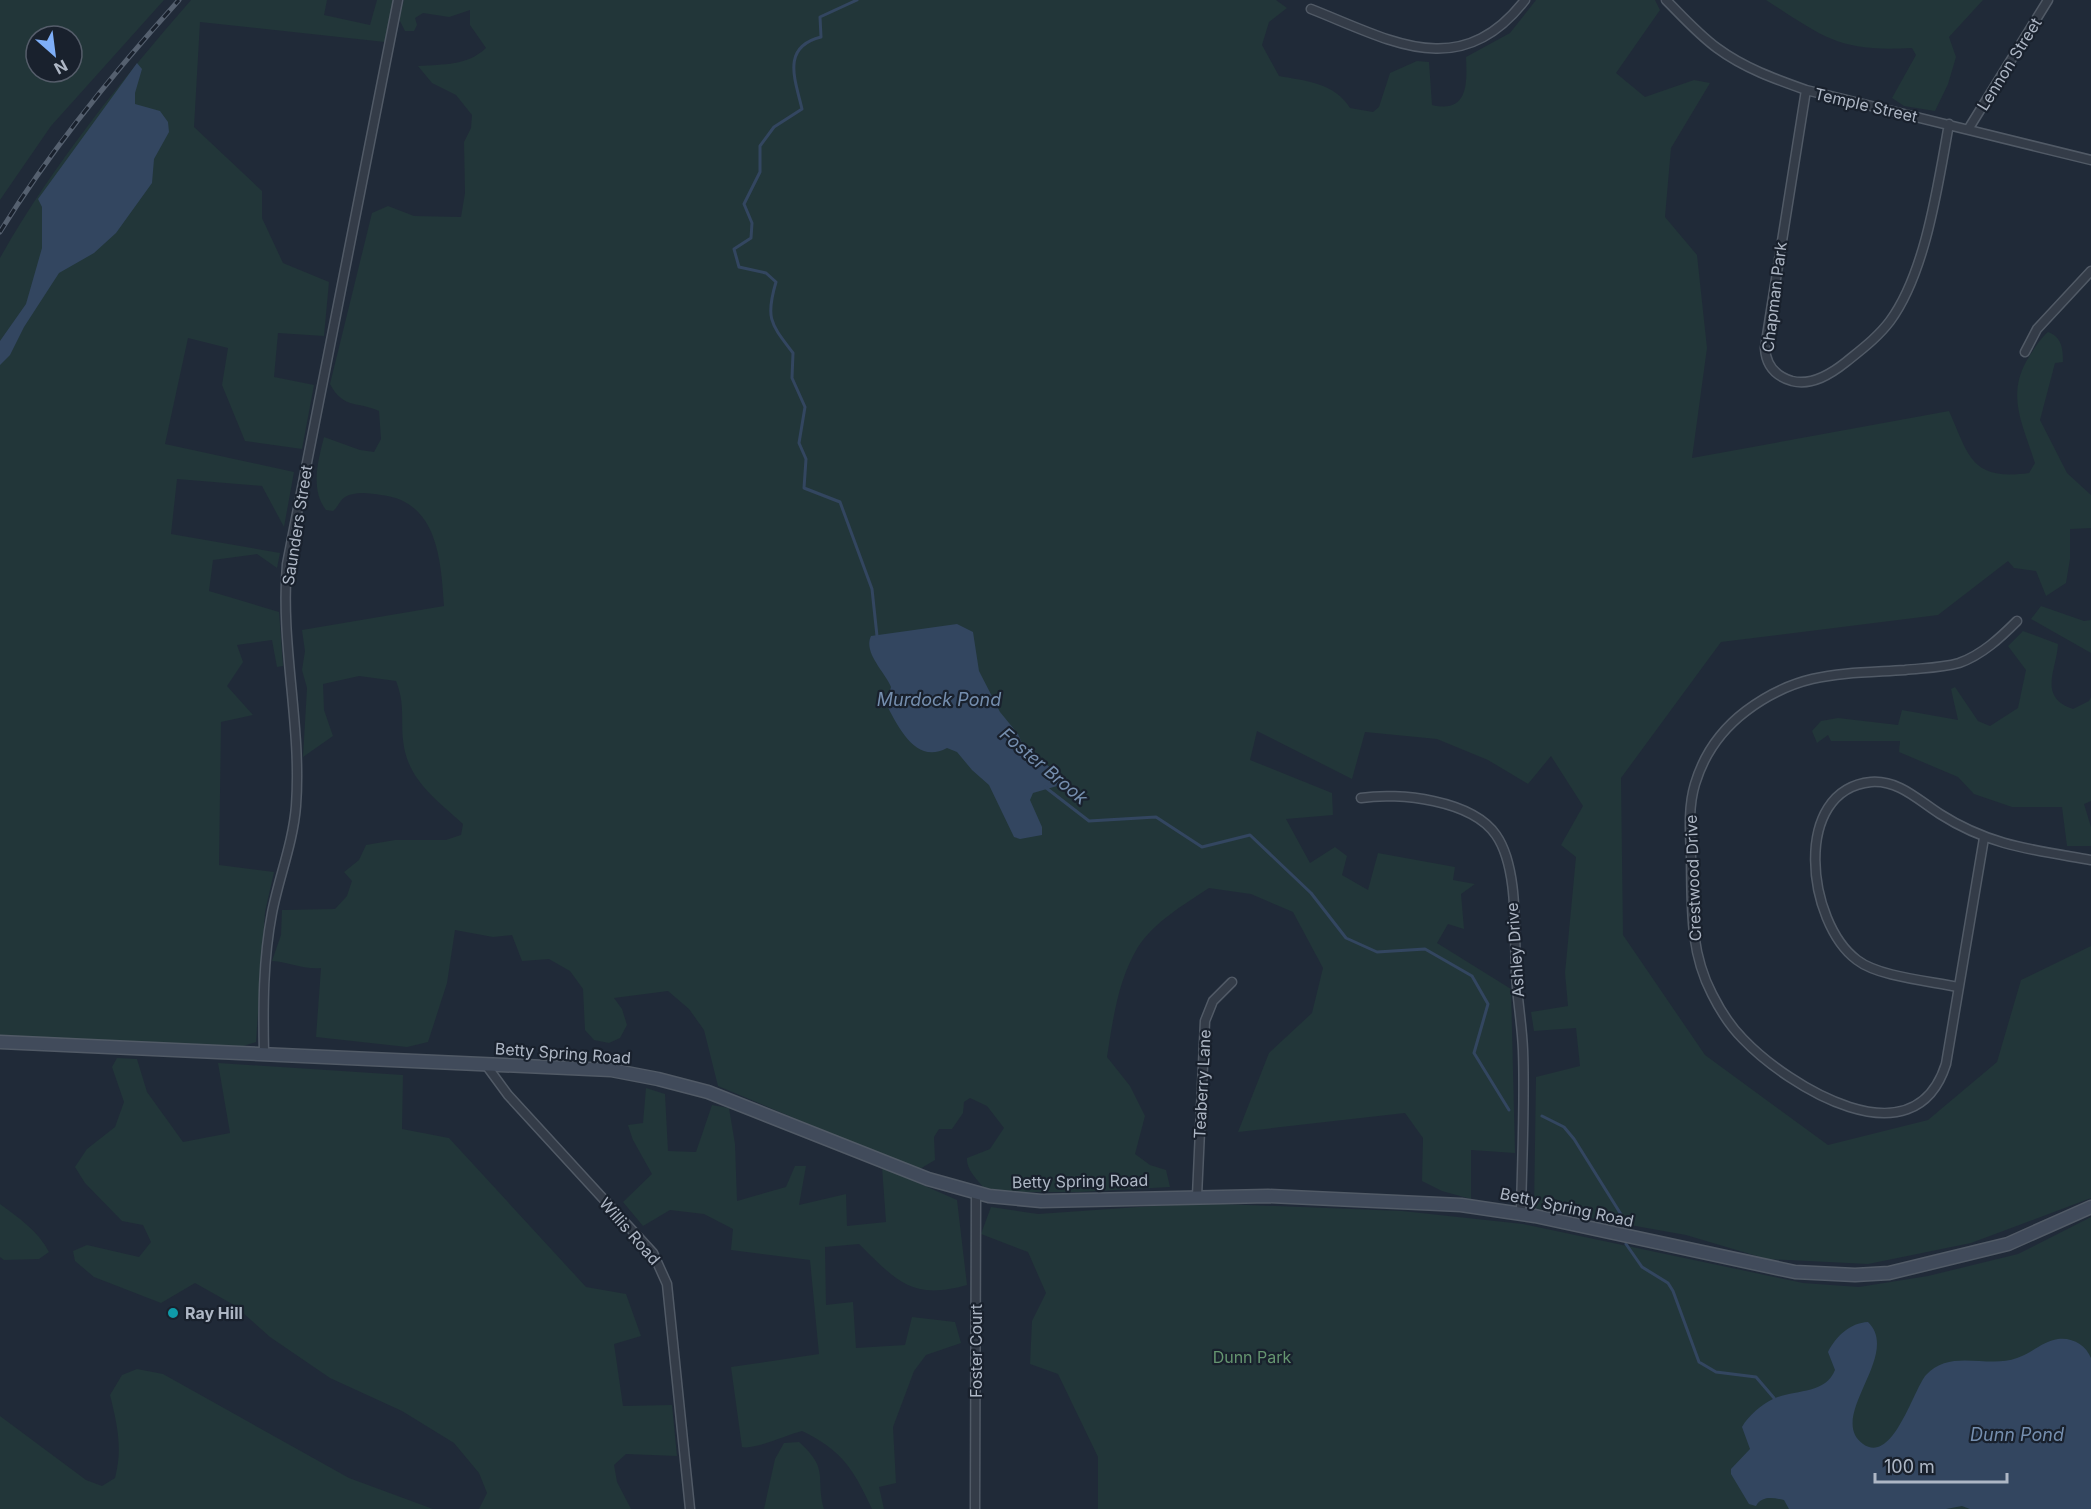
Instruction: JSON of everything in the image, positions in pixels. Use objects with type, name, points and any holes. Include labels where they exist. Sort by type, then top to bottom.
[{"type":"street","name":"Saunders Street","points":[[264,1054],[263,996],[267,944],[275,899],[292,836],[297,792],[285,622],[287,564],[398,0]]},
{"type":"street","points":[[1311,9],[1396,42],[1417,48],[1443,50],[1477,41],[1493,32],[1505,23],[1525,0]]},
{"type":"street","name":"Temple Street","points":[[1666,0],[1725,54],[1758,73],[1806,90],[1969,128],[2091,160]]},
{"type":"street","name":"Lennon Street","points":[[1969,128],[2049,0]]},
{"type":"street","name":"Chapman Park","points":[[1806,90],[1765,348],[1766,357],[1772,369],[1782,377],[1795,382],[1812,381],[1837,369],[1876,336],[1900,305],[1916,270],[1937,186],[1949,124]]},
{"type":"street","points":[[2025,352],[2037,329],[2091,271]]},
{"type":"street","name":"Crestwood Drive","points":[[1984,838],[1952,1035],[1941,1078],[1934,1091],[1915,1106],[1890,1114],[1870,1113],[1791,1079],[1741,1037],[1721,1011],[1704,976],[1692,926],[1690,814],[1700,770],[1712,746],[1729,726],[1765,698],[1813,677],[1938,667],[1962,662],[1984,649],[2017,621]]},
{"type":"street","points":[[1958,987],[1869,967],[1842,947],[1827,925],[1820,900],[1816,863],[1818,834],[1825,813],[1837,798],[1852,788],[1875,782],[1891,784],[1906,790],[1946,817],[1984,838],[2091,860]]},
{"type":"street","name":"Ashley Drive","points":[[1361,798],[1390,795],[1443,804],[1469,814],[1488,825],[1501,843],[1510,879],[1523,1046],[1521,1213]]},
{"type":"street","name":"Teaberry Lane","points":[[1197,1196],[1205,1021],[1213,1001],[1232,982]]},
{"type":"street","name":"Betty Spring Road","points":[[0,1042],[611,1070],[675,1083],[726,1099],[928,1179],[976,1194],[1041,1201],[1197,1196],[1408,1201],[1521,1213],[1781,1270],[1873,1275],[2008,1244],[2091,1206]]},
{"type":"street","name":"Willis Road","points":[[486,1065],[508,1095],[653,1253],[664,1272],[671,1313],[690,1509]]},
{"type":"street","name":"Foster Court","points":[[975,1509],[976,1194]]},
{"type":"green space","points":[[0,0],[164,0],[51,126],[0,200]]},
{"type":"green space","points":[[191,0],[327,0],[324,15],[370,25],[377,0],[395,0],[385,42],[200,22],[194,127],[262,191],[262,218],[283,263],[329,282],[324,336],[278,333],[274,377],[314,385],[302,449],[245,441],[222,385],[228,348],[188,338],[165,444],[294,472],[284,527],[262,486],[177,479],[171,534],[280,553],[277,568],[257,554],[213,560],[209,591],[279,612],[283,666],[277,667],[272,640],[237,645],[243,662],[227,686],[253,715],[221,722],[219,865],[274,872],[265,912],[256,1042],[240,1047],[0,1039],[0,258],[42,190],[89,124]]},
{"type":"green space","points":[[404,0],[1276,0],[1287,8],[1269,22],[1262,45],[1279,76],[1319,84],[1336,93],[1350,108],[1373,112],[1379,107],[1390,73],[1417,61],[1429,62],[1432,105],[1444,107],[1453,105],[1463,94],[1466,57],[1510,33],[1536,0],[1655,0],[1660,10],[1616,73],[1645,97],[1694,80],[1710,83],[1671,148],[1665,217],[1697,255],[1707,348],[1692,458],[1949,411],[1968,453],[1983,469],[1995,473],[2029,473],[2035,463],[2018,408],[2018,383],[2030,355],[2048,332],[2059,340],[2063,362],[2055,363],[2040,420],[2067,473],[2091,495],[2091,528],[2070,529],[2070,559],[2066,583],[2046,596],[2036,571],[2014,568],[2008,561],[1938,615],[1721,642],[1621,778],[1623,935],[1705,1055],[1828,1145],[1928,1120],[1997,1062],[2021,980],[2091,946],[2091,1198],[1971,1243],[1868,1264],[1767,1259],[1686,1235],[1534,1208],[1536,1077],[1580,1066],[1576,1028],[1534,1031],[1531,1012],[1568,1006],[1565,973],[1576,857],[1561,845],[1583,806],[1551,756],[1528,784],[1488,760],[1437,739],[1365,732],[1352,779],[1257,731],[1250,760],[1332,793],[1333,815],[1286,819],[1310,863],[1335,847],[1347,856],[1342,875],[1368,890],[1378,853],[1455,867],[1453,880],[1475,884],[1461,894],[1464,929],[1448,924],[1437,943],[1511,989],[1515,1153],[1471,1150],[1471,1199],[1442,1191],[1422,1181],[1423,1138],[1405,1113],[1238,1132],[1269,1053],[1312,1013],[1323,968],[1293,912],[1251,894],[1209,888],[1152,929],[1138,947],[1121,986],[1107,1057],[1130,1086],[1145,1116],[1135,1154],[1150,1165],[1166,1170],[1170,1187],[1080,1192],[987,1192],[971,1172],[967,1158],[990,1149],[1004,1128],[987,1106],[970,1098],[964,1102],[963,1113],[952,1129],[939,1129],[934,1137],[935,1160],[918,1170],[718,1086],[704,1030],[689,1009],[668,991],[614,998],[622,1009],[627,1025],[620,1038],[609,1043],[594,1040],[585,1030],[583,989],[570,971],[549,959],[522,961],[512,935],[493,937],[455,930],[447,983],[428,1042],[407,1047],[316,1037],[321,968],[272,961],[281,935],[282,910],[335,909],[347,896],[352,881],[344,872],[359,860],[366,845],[395,840],[446,840],[461,835],[463,824],[424,788],[410,766],[403,740],[402,704],[396,681],[359,676],[323,684],[324,710],[333,736],[303,757],[307,688],[302,670],[305,651],[302,630],[444,606],[441,571],[433,536],[425,521],[414,509],[400,500],[363,493],[345,497],[333,511],[326,510],[321,502],[317,484],[318,465],[324,437],[360,450],[374,452],[381,439],[379,411],[345,401],[330,384],[372,213],[388,206],[414,216],[461,217],[465,193],[464,142],[471,128],[472,115],[456,95],[432,83],[418,66],[463,61],[486,48],[470,25],[470,10],[449,17],[423,13],[415,18],[417,25],[414,31],[405,31],[399,19]]},
{"type":"green space","points":[[1766,0],[1983,0],[1949,37],[1956,57],[1948,84],[1935,111],[1904,106],[1892,98],[1916,55],[1912,48],[1887,49],[1849,45],[1819,33]]},
{"type":"green space","points":[[2041,606],[2084,621],[2091,620],[2091,653],[2031,619]]},
{"type":"green space","points":[[2023,631],[2058,644],[2052,690],[2062,704],[2073,709],[2089,701],[2091,697],[2091,801],[2084,804],[2091,827],[2091,846],[2067,846],[2062,807],[2012,807],[1974,794],[1958,777],[1899,752],[1900,741],[1831,741],[1828,735],[1817,743],[1812,731],[1821,721],[1838,718],[1898,725],[1902,710],[1958,720],[1951,689],[1955,687],[1978,721],[1990,726],[2018,708],[2026,670],[2008,646]]},
{"type":"green space","points":[[117,1058],[137,1059],[147,1092],[183,1142],[230,1133],[218,1063],[403,1075],[402,1129],[449,1138],[586,1287],[626,1294],[641,1336],[614,1344],[623,1406],[672,1405],[677,1456],[626,1454],[614,1465],[617,1482],[631,1509],[479,1509],[487,1493],[479,1473],[454,1443],[402,1411],[330,1378],[270,1337],[234,1305],[195,1283],[161,1303],[94,1277],[75,1261],[73,1251],[87,1245],[139,1257],[151,1242],[143,1225],[122,1221],[85,1183],[75,1167],[87,1149],[115,1127],[124,1102],[112,1067]]},
{"type":"green space","points":[[646,1088],[665,1094],[668,1151],[696,1152],[712,1105],[729,1108],[735,1144],[737,1201],[786,1187],[795,1166],[806,1166],[799,1205],[846,1194],[847,1226],[886,1222],[882,1167],[957,1200],[967,1285],[948,1289],[918,1289],[895,1277],[859,1244],[825,1247],[826,1305],[853,1302],[856,1348],[905,1345],[912,1317],[955,1322],[961,1343],[926,1355],[914,1371],[893,1427],[896,1483],[879,1487],[884,1509],[872,1509],[845,1462],[816,1438],[802,1431],[762,1444],[742,1447],[731,1367],[819,1354],[810,1260],[731,1250],[733,1229],[704,1214],[670,1210],[643,1226],[623,1202],[652,1174],[633,1140],[628,1125],[643,1123]]},
{"type":"green space","name":"Dunn Park","points":[[1196,1203],[1402,1211],[1523,1224],[1803,1283],[1859,1287],[1928,1276],[2018,1254],[2091,1217],[2091,1509],[1098,1509],[1098,1457],[1058,1374],[1030,1364],[1032,1321],[1046,1293],[1028,1252],[981,1234],[991,1207],[1038,1214]]},
{"type":"green space","points":[[0,1204],[34,1231],[49,1252],[39,1259],[4,1260],[0,1257]]},
{"type":"green space","points":[[137,1369],[163,1374],[349,1478],[433,1509],[0,1509],[0,1416],[86,1480],[102,1486],[115,1478],[119,1456],[117,1426],[110,1395],[122,1375]]},
{"type":"green space","points":[[799,1442],[809,1452],[818,1467],[824,1509],[764,1509],[775,1459],[784,1443]]},
{"type":"water","points":[[137,63],[142,69],[135,93],[135,104],[160,111],[168,122],[169,132],[154,159],[152,183],[116,233],[94,253],[59,273],[24,327],[10,355],[0,365],[0,341],[26,304],[42,248],[42,207],[38,199]]},
{"type":"water","name":"Murdock Pond","points":[[957,624],[973,632],[979,671],[1000,712],[1018,734],[1025,750],[1054,770],[1064,784],[1033,793],[1030,800],[1042,827],[1042,835],[1020,839],[1014,837],[989,785],[957,752],[947,748],[936,752],[926,752],[918,748],[903,733],[886,704],[891,687],[872,656],[869,642],[871,636]]},
{"type":"water","name":"Dunn Pond","points":[[1868,1322],[1876,1336],[1876,1351],[1853,1418],[1854,1432],[1863,1444],[1874,1448],[1884,1444],[1893,1435],[1926,1375],[1946,1362],[2006,1361],[2058,1339],[2068,1339],[2082,1346],[2091,1358],[2091,1509],[1970,1509],[1962,1506],[1946,1509],[1789,1509],[1784,1500],[1772,1498],[1762,1500],[1756,1506],[1749,1504],[1731,1474],[1731,1469],[1750,1449],[1742,1427],[1756,1411],[1773,1399],[1817,1388],[1824,1384],[1835,1370],[1828,1352],[1835,1341],[1844,1331]]},
{"type":"waterway","name":"Foster Brook","points":[[857,0],[820,17],[821,37],[800,48],[796,56],[794,76],[802,109],[774,127],[760,146],[760,172],[744,204],[752,223],[751,238],[734,249],[739,267],[766,273],[776,282],[771,305],[772,320],[793,353],[792,378],[805,407],[799,443],[806,459],[804,488],[840,502],[872,589],[877,636]]},
{"type":"waterway","name":"Foster Brook","points":[[1045,787],[1089,821],[1156,817],[1202,847],[1250,835],[1311,893],[1346,938],[1377,952],[1425,949],[1472,976],[1488,1004],[1474,1053],[1509,1110]]},
{"type":"waterway","name":"Foster Brook","points":[[1542,1116],[1564,1127],[1574,1139],[1627,1224],[1626,1231]]},
{"type":"waterway","name":"Foster Brook","points":[[1626,1244],[1642,1267],[1668,1283],[1673,1291],[1699,1362],[1716,1372],[1756,1377],[1774,1398]]},
{"type":"railway","points":[[0,232],[40,171],[84,112],[179,0]]},
{"type":"place","name":"Ray Hill","points":[[173,1313]]}]
